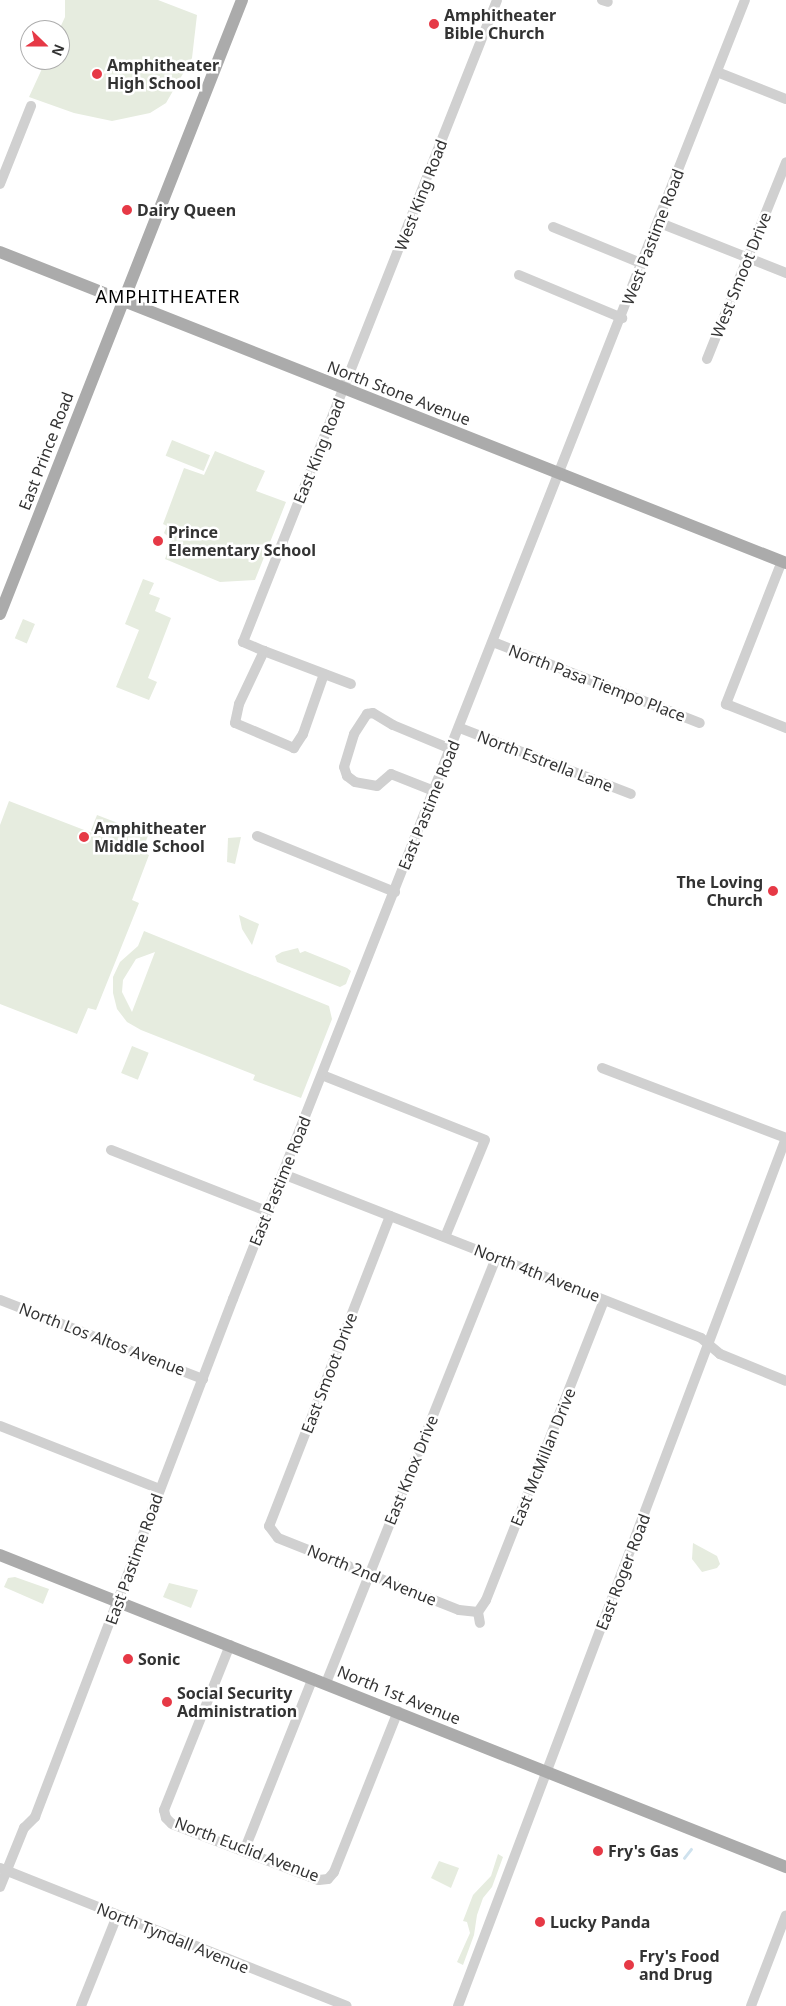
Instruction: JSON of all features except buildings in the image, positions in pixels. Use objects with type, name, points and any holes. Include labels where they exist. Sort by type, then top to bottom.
[{"type":"main road","name":"East Prince Road","points":[[0,614],[242,0]]},
{"type":"main road","name":"North Stone Avenue","points":[[0,252],[344,390],[784,562]]},
{"type":"main road","name":"North 1st Avenue","points":[[0,1555],[398,1711],[786,1867]]},
{"type":"street","name":"West King Road","points":[[344,390],[497,0]]},
{"type":"street","name":"West Pastime Road","points":[[560,474],[660,223],[745,0]]},
{"type":"street","points":[[717,72],[786,99]]},
{"type":"street","points":[[0,184],[30,106]]},
{"type":"street","name":"West Smoot Drive","points":[[707,359],[786,162]]},
{"type":"street","points":[[660,223],[786,273]]},
{"type":"street","points":[[553,227],[643,264]]},
{"type":"street","points":[[519,275],[622,318]]},
{"type":"street","name":"East King Road","points":[[264,650],[243,642],[344,390]]},
{"type":"street","name":"East Pastime Road","points":[[0,1887],[3,1870],[24,1828],[35,1817],[116,1613],[117,1602],[267,1211],[560,474]]},
{"type":"street","points":[[784,562],[726,704],[786,728]]},
{"type":"street","name":"North Pasa Tiempo Place","points":[[494,642],[700,723]]},
{"type":"street","points":[[324,674],[303,734],[294,748],[235,723],[239,704],[264,650],[351,684]]},
{"type":"street","points":[[434,792],[391,774],[377,786],[366,786],[351,779],[344,767],[354,734],[367,714],[373,713],[393,725],[451,749]]},
{"type":"street","name":"North Estrella Lane","points":[[460,728],[630,794]]},
{"type":"street","points":[[257,836],[395,892]]},
{"type":"street","points":[[602,1068],[786,1138]]},
{"type":"street","points":[[322,1075],[485,1140],[445,1237]]},
{"type":"street","name":"East Roger Road","points":[[458,2006],[786,1138]]},
{"type":"street","points":[[111,1150],[267,1211]]},
{"type":"street","name":"North 4th Avenue","points":[[283,1174],[701,1338],[724,1356],[786,1380]]},
{"type":"street","name":"East Smoot Drive","points":[[269,1532],[272,1516],[390,1216]]},
{"type":"street","name":"East Knox Drive","points":[[326,1683],[496,1257]]},
{"type":"street","name":"North Los Altos Avenue","points":[[0,1300],[203,1379]]},
{"type":"street","name":"East McMillan Drive","points":[[478,1612],[486,1600],[604,1300]]},
{"type":"street","points":[[0,1426],[160,1489]]},
{"type":"street","name":"North 2nd Avenue","points":[[269,1532],[278,1538],[459,1610],[478,1612]]},
{"type":"street","points":[[478,1612],[480,1623]]},
{"type":"street","name":"North Euclid Avenue","points":[[230,1645],[164,1810],[166,1818],[172,1824],[319,1880],[328,1879],[334,1872],[398,1711]]},
{"type":"street","points":[[244,1851],[313,1678]]},
{"type":"street","name":"North Tyndall Avenue","points":[[3,1870],[346,2006]]},
{"type":"street","points":[[751,2006],[786,1915]]},
{"type":"street","points":[[81,2006],[117,1916]]},
{"type":"shaded area","name":"Amphitheater High School","points":[[65,0],[158,0],[197,15],[192,58],[166,103],[150,113],[112,121],[74,113],[29,97],[41,70],[70,70],[70,20],[64,20]]},
{"type":"shaded area","points":[[172,440],[210,455],[204,471],[166,456]]},
{"type":"shaded area","points":[[215,451],[265,471],[256,491],[286,502],[255,580],[220,582],[165,559],[172,540],[164,533],[167,526],[163,524],[184,468],[204,475]]},
{"type":"shaded area","points":[[143,579],[154,583],[149,594],[160,598],[155,611],[171,618],[148,678],[157,682],[149,700],[116,687],[139,630],[125,624]]},
{"type":"shaded area","points":[[23,619],[35,624],[27,643],[15,638]]},
{"type":"shaded area","points":[[9,801],[149,855],[132,900],[139,903],[96,1010],[88,1008],[77,1034],[0,1004],[0,825]]},
{"type":"shaded area","points":[[97,815],[148,835],[142,851],[91,831]]},
{"type":"shaded area","points":[[241,837],[235,864],[227,862],[228,838]]},
{"type":"shaded area","points":[[239,915],[259,924],[252,945],[242,929]]},
{"type":"shaded area","points":[[144,931],[329,1006],[332,1019],[301,1098],[253,1080],[255,1075],[141,1030],[127,1022],[117,1009],[113,993],[113,977],[120,962],[138,946]],"holes":[[[155,952],[132,1012],[122,992],[123,980],[136,959]]]},
{"type":"shaded area","points":[[298,948],[300,953],[305,951],[351,971],[346,984],[340,987],[277,962],[275,956]]},
{"type":"shaded area","points":[[132,1046],[149,1053],[138,1080],[121,1073]]},
{"type":"shaded area","points":[[693,1543],[717,1556],[720,1564],[717,1568],[702,1572],[692,1559]]},
{"type":"shaded area","points":[[15,1577],[49,1589],[43,1604],[4,1587],[8,1578]]},
{"type":"shaded area","points":[[169,1583],[198,1590],[191,1608],[163,1597]]},
{"type":"shaded area","points":[[498,1854],[503,1857],[492,1887],[483,1898],[477,1915],[474,1935],[463,1965],[457,1962],[470,1933],[467,1922],[463,1921],[473,1895],[491,1876]]},
{"type":"shaded area","points":[[439,1861],[459,1868],[451,1888],[431,1878]]},
{"type":"waterway","points":[[684,1858],[691,1849]]},
{"type":"place","name":"Amphitheater Bible Church","points":[[434,24]]},
{"type":"place","name":"Amphitheater High School","points":[[97,74]]},
{"type":"place","name":"Dairy Queen","points":[[127,210]]},
{"type":"place","name":"Prince Elementary School","points":[[158,541]]},
{"type":"place","name":"Amphitheater Middle School","points":[[84,837]]},
{"type":"place","name":"The Loving Church","points":[[773,891]]},
{"type":"place","name":"Sonic","points":[[128,1659]]},
{"type":"place","name":"Social Security Administration","points":[[167,1702]]},
{"type":"place","name":"Fry's Gas","points":[[598,1851]]},
{"type":"place","name":"Lucky Panda","points":[[540,1922]]},
{"type":"place","name":"Fry's Food and Drug","points":[[629,1965]]},
{"type":"district","name":"AMPHITHEATER","points":[[168,296]]}]
